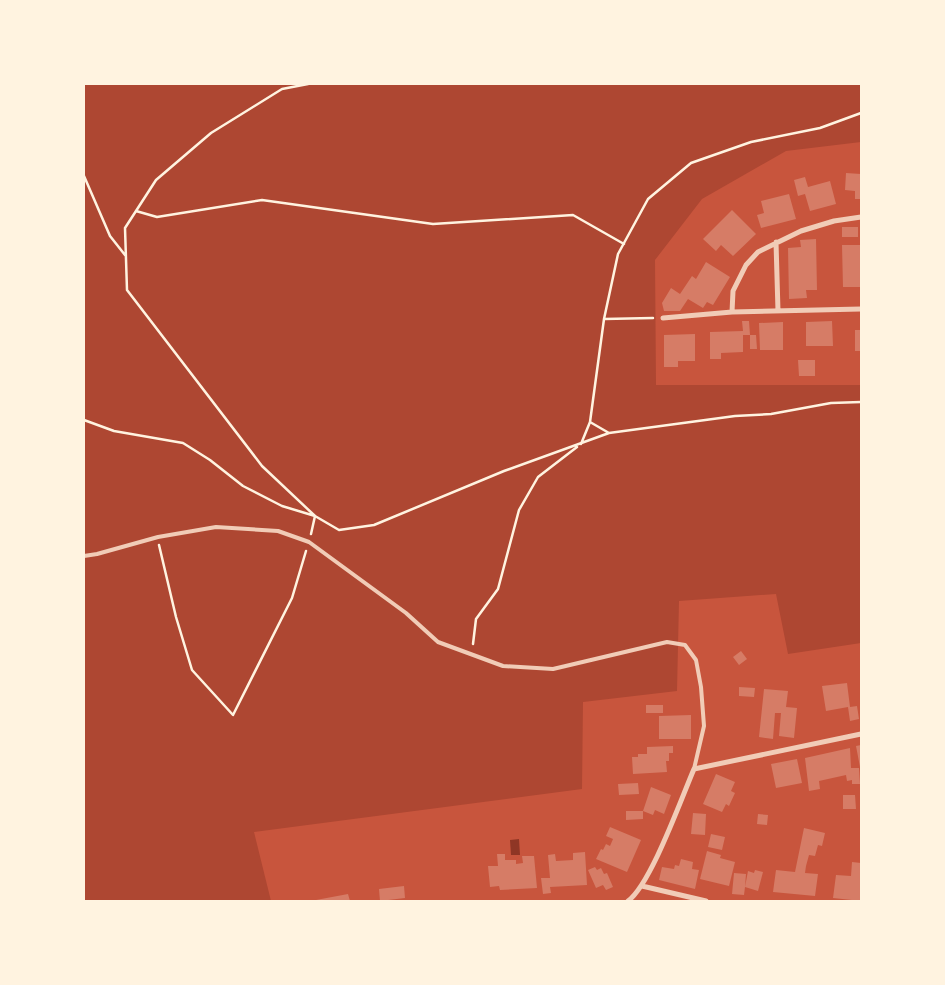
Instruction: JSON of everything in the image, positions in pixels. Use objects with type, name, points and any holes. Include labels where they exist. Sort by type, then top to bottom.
[{"type":"street","points":[[732,312],[733,291],[746,266],[758,252],[801,231],[834,221],[861,218]]},
{"type":"street","points":[[776,242],[778,311]]},
{"type":"street","points":[[663,318],[732,312],[861,309]]},
{"type":"street","points":[[628,901],[642,886],[669,829],[694,769],[861,734]]},
{"type":"street","points":[[642,886],[706,901]]},
{"type":"lane","points":[[84,556],[158,537],[216,527],[278,532],[309,542],[406,613],[438,642],[471,656],[503,666],[554,669],[666,642],[685,645],[696,660],[701,687],[704,726],[694,769]]},
{"type":"path","points":[[308,84],[282,89],[211,133],[156,180],[125,228],[127,290],[262,466],[315,516],[339,530],[374,525],[480,481],[609,434],[735,416],[771,414],[831,403],[861,402]]},
{"type":"path","points":[[471,656],[476,619],[498,589],[519,510],[538,477],[581,445],[590,422],[604,319],[618,254],[648,199],[691,162],[751,142],[820,128],[861,113]]},
{"type":"path","points":[[84,176],[110,236],[126,256]]},
{"type":"path","points":[[136,211],[156,217],[262,200],[433,224],[573,215],[624,244]]},
{"type":"path","points":[[604,319],[663,318]]},
{"type":"path","points":[[84,420],[114,431],[183,443],[210,460],[243,486],[282,506],[315,516]]},
{"type":"path","points":[[590,422],[609,434]]},
{"type":"path","points":[[158,537],[176,617],[192,670],[233,714],[292,598],[315,516]]},
{"type":"shaded area","points":[[84,84],[861,84],[861,142],[786,151],[702,199],[655,260],[656,385],[861,385],[861,643],[788,654],[776,594],[679,601],[677,691],[583,702],[582,789],[254,832],[271,901],[84,901]]},
{"type":"shaded area","points":[[519,839],[520,855],[511,855],[510,840]]},
{"type":"building","points":[[846,173],[861,174],[861,199],[855,199],[855,191],[845,190]]},
{"type":"building","points":[[805,177],[808,187],[830,181],[836,204],[810,211],[805,194],[798,196],[794,180]]},
{"type":"building","points":[[789,194],[796,219],[761,228],[757,215],[764,213],[761,201]]},
{"type":"building","points":[[732,210],[756,234],[733,256],[721,245],[716,251],[703,239]]},
{"type":"building","points":[[842,227],[858,227],[858,237],[842,237]]},
{"type":"building","points":[[816,239],[817,290],[806,290],[807,298],[789,299],[788,248],[801,247],[800,240]]},
{"type":"building","points":[[842,245],[861,245],[861,287],[843,287]]},
{"type":"building","points":[[706,262],[730,277],[713,305],[707,302],[703,308],[688,299],[680,311],[664,311],[662,303],[671,288],[680,294],[692,276],[696,279]]},
{"type":"building","points":[[742,321],[749,321],[750,335],[743,335],[743,352],[721,353],[721,359],[710,359],[710,332],[743,331]]},
{"type":"building","points":[[832,321],[833,346],[806,346],[806,322]]},
{"type":"building","points":[[783,322],[783,350],[760,350],[759,323]]},
{"type":"building","points":[[855,330],[861,330],[861,351],[855,351]]},
{"type":"building","points":[[695,334],[695,361],[678,361],[678,367],[664,367],[664,335]]},
{"type":"building","points":[[750,335],[756,335],[757,349],[750,349]]},
{"type":"building","points":[[798,360],[815,360],[815,376],[799,376]]},
{"type":"building","points":[[741,651],[747,659],[739,665],[733,657]]},
{"type":"building","points":[[847,683],[850,707],[857,706],[859,719],[850,721],[848,707],[826,711],[822,686]]},
{"type":"building","points":[[739,687],[755,688],[754,697],[739,696]]},
{"type":"building","points":[[764,689],[788,691],[786,707],[797,708],[794,738],[779,736],[781,713],[775,713],[773,739],[759,737]]},
{"type":"building","points":[[646,705],[663,705],[663,713],[646,713]]},
{"type":"building","points":[[691,715],[691,739],[659,739],[659,716]]},
{"type":"building","points":[[861,745],[861,767],[860,767],[856,746]]},
{"type":"building","points":[[673,746],[673,753],[669,753],[669,761],[666,761],[667,772],[633,774],[632,757],[638,757],[638,754],[647,754],[647,747]]},
{"type":"building","points":[[850,748],[851,768],[859,768],[860,784],[852,784],[852,780],[847,781],[846,775],[819,781],[820,789],[809,791],[805,758]]},
{"type":"building","points":[[797,759],[802,783],[776,788],[771,764]]},
{"type":"building","points":[[716,774],[735,782],[731,791],[735,793],[729,806],[726,804],[722,812],[703,804]]},
{"type":"building","points":[[638,783],[639,794],[619,795],[618,784]]},
{"type":"building","points":[[651,787],[671,795],[664,814],[655,810],[653,815],[643,811]]},
{"type":"building","points":[[843,795],[855,795],[856,809],[843,809]]},
{"type":"building","points":[[626,811],[643,811],[643,819],[626,820]]},
{"type":"building","points":[[693,813],[706,814],[705,835],[691,834]]},
{"type":"building","points":[[758,814],[768,815],[767,825],[757,824]]},
{"type":"building","points":[[610,827],[641,840],[627,872],[596,859],[606,844],[610,846],[613,839],[606,836]]},
{"type":"building","points":[[804,828],[825,833],[822,846],[818,845],[815,856],[809,855],[806,866],[805,873],[818,874],[815,896],[773,892],[776,870],[795,872]]},
{"type":"building","points":[[711,834],[725,837],[722,850],[708,847]]},
{"type":"building","points":[[707,851],[721,855],[720,858],[735,862],[729,886],[700,879]]},
{"type":"building","points":[[585,852],[587,885],[550,887],[551,893],[543,894],[541,878],[550,878],[548,855],[555,854],[556,861],[573,860],[573,853]]},
{"type":"building","points":[[497,854],[505,854],[505,860],[516,860],[516,864],[523,863],[522,856],[534,856],[537,888],[500,890],[499,886],[490,887],[488,866],[498,866]]},
{"type":"building","points":[[681,859],[693,862],[692,869],[699,870],[695,889],[659,880],[662,867],[674,869],[675,865],[679,866]]},
{"type":"building","points":[[852,862],[861,863],[861,901],[833,898],[836,875],[851,876]]},
{"type":"building","points":[[595,867],[597,870],[601,868],[604,874],[607,873],[613,887],[606,890],[603,885],[596,888],[588,870]]},
{"type":"building","points":[[755,870],[763,872],[758,891],[745,887],[748,871],[754,873]]},
{"type":"building","points":[[734,873],[746,874],[744,895],[732,894]]},
{"type":"building","points":[[404,886],[405,898],[380,901],[379,889]]},
{"type":"building","points":[[348,894],[350,901],[316,901],[316,900]]}]
